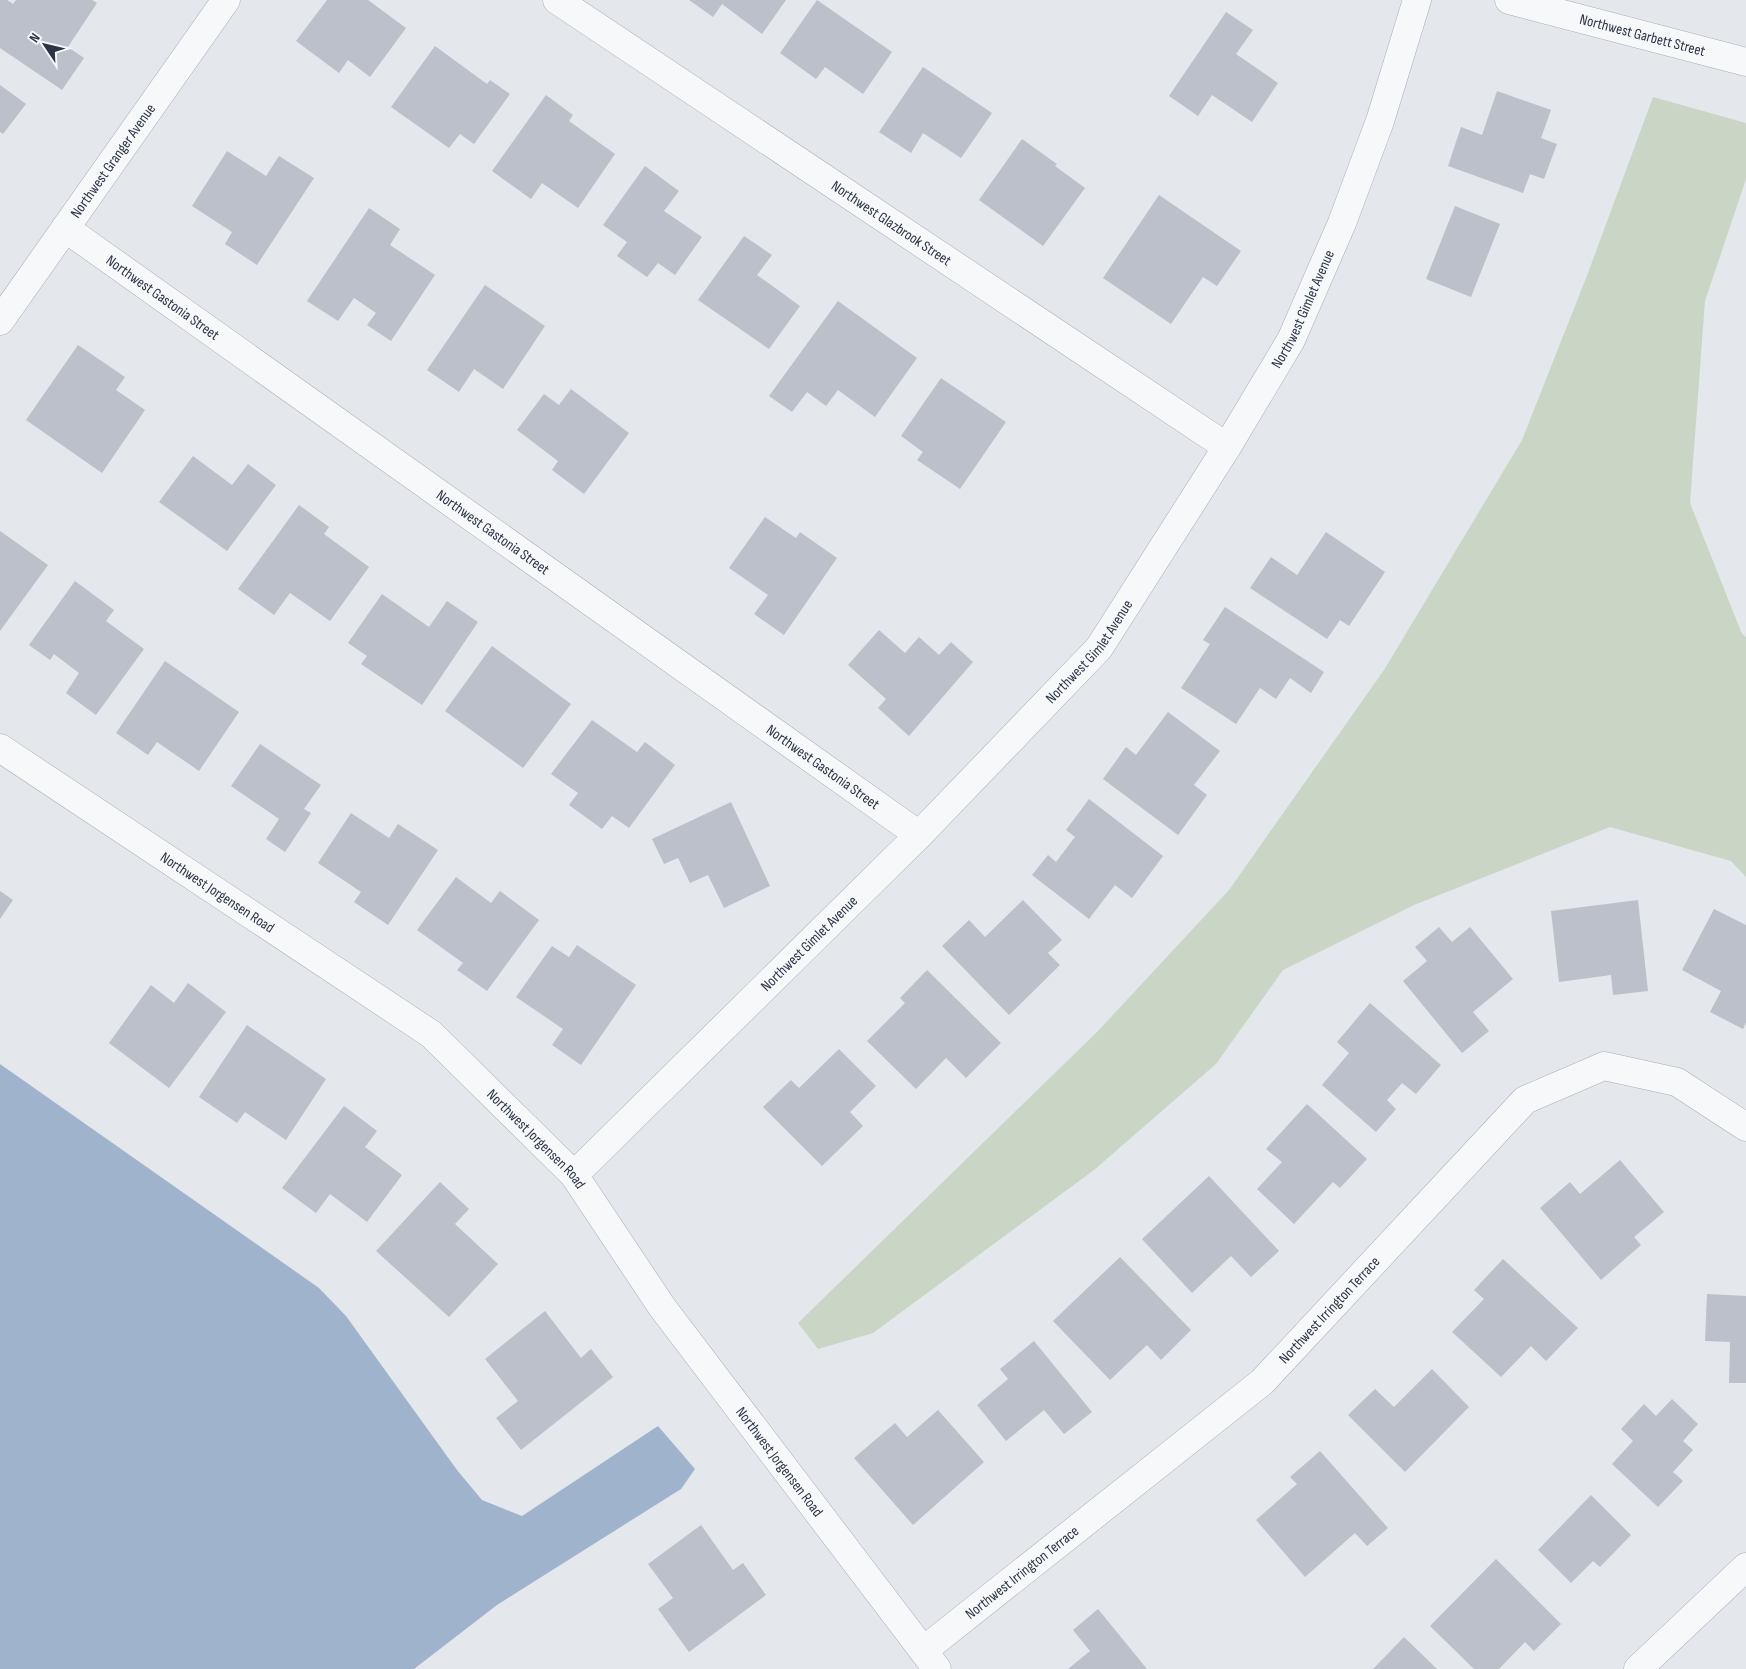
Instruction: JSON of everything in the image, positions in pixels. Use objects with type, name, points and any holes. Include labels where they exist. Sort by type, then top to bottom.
[{"type":"street","name":"Northwest Granger Avenue","points":[[0,322],[226,0]]},
{"type":"street","name":"Northwest Glazbrook Street","points":[[557,0],[1227,447]]},
{"type":"street","name":"Northwest Gimlet Avenue","points":[[574,1175],[919,835],[1099,648],[1227,447],[1291,340],[1342,223],[1380,121],[1417,0]]},
{"type":"street","name":"Northwest Garbett Street","points":[[1509,0],[1746,62]]},
{"type":"street","name":"Northwest Gastonia Street","points":[[65,228],[919,835]]},
{"type":"street","name":"Northwest Jorgensen Road","points":[[0,748],[431,1034],[574,1175],[662,1307],[931,1660]]},
{"type":"street","name":"Northwest Irrington Terrace","points":[[931,1660],[1262,1382],[1525,1100],[1604,1066],[1677,1082],[1746,1127]]},
{"type":"street","points":[[1638,1669],[1746,1567]]},
{"type":"green space","points":[[1653,97],[1746,123],[1746,179],[1705,301],[1690,503],[1742,634],[1746,637],[1746,877],[1731,861],[1610,827],[1414,905],[1283,970],[1216,1064],[1094,1170],[873,1333],[818,1349],[798,1323],[1098,1031],[1229,890],[1384,670],[1522,440],[1588,273]]},
{"type":"water","points":[[0,1064],[319,1288],[346,1316],[457,1470],[482,1500],[522,1516],[658,1426],[695,1469],[681,1489],[497,1605],[414,1669],[0,1669]]},
{"type":"building","points":[[0,0],[7,0],[13,4],[16,0],[92,0],[97,3],[68,47],[84,58],[62,90],[0,48]]},
{"type":"building","points":[[327,0],[368,0],[406,28],[370,77],[348,60],[339,73],[296,41]]},
{"type":"building","points":[[689,0],[786,0],[762,34],[722,4],[713,17]]},
{"type":"building","points":[[817,0],[892,52],[863,94],[825,67],[816,79],[780,53]]},
{"type":"building","points":[[1226,12],[1253,30],[1236,54],[1278,83],[1252,122],[1212,95],[1198,116],[1169,96]]},
{"type":"building","points":[[435,46],[487,84],[490,80],[510,94],[474,144],[460,134],[449,148],[391,107]]},
{"type":"building","points":[[923,67],[992,113],[961,158],[923,133],[911,153],[879,132]]},
{"type":"building","points":[[0,85],[26,104],[3,134],[0,132]]},
{"type":"building","points":[[1497,91],[1551,110],[1541,138],[1557,144],[1544,179],[1530,174],[1523,193],[1448,166],[1461,127],[1482,135]]},
{"type":"building","points":[[546,95],[573,115],[569,121],[615,154],[578,208],[542,183],[531,199],[492,171]]},
{"type":"building","points":[[1022,139],[1057,164],[1055,166],[1085,188],[1043,246],[979,200]]},
{"type":"building","points":[[227,151],[266,176],[279,156],[314,178],[257,265],[225,244],[232,232],[192,206]]},
{"type":"building","points":[[645,166],[679,191],[664,211],[702,237],[675,275],[658,263],[647,277],[617,256],[627,242],[603,225]]},
{"type":"building","points":[[1159,195],[1241,251],[1217,286],[1203,277],[1171,324],[1103,278]]},
{"type":"building","points":[[1455,206],[1500,224],[1471,297],[1426,279]]},
{"type":"building","points":[[369,208],[400,229],[390,245],[435,275],[391,341],[367,325],[376,313],[354,298],[338,321],[307,301]]},
{"type":"building","points":[[744,236],[772,255],[757,275],[800,306],[769,349],[698,300]]},
{"type":"building","points":[[485,285],[545,326],[503,389],[474,369],[459,392],[427,370]]},
{"type":"building","points":[[838,301],[917,358],[875,417],[838,390],[826,406],[807,392],[792,412],[769,396]]},
{"type":"building","points":[[78,345],[125,377],[116,390],[145,410],[102,473],[26,420]]},
{"type":"building","points":[[941,378],[1006,422],[960,489],[917,460],[923,452],[901,436]]},
{"type":"building","points":[[571,389],[629,433],[584,494],[552,470],[558,461],[517,430],[544,394],[559,405]]},
{"type":"building","points":[[193,456],[232,485],[248,464],[276,485],[227,551],[159,502]]},
{"type":"building","points":[[299,505],[329,527],[324,534],[369,567],[330,621],[290,593],[274,615],[238,589]]},
{"type":"building","points":[[765,517],[796,538],[800,532],[837,558],[784,635],[754,614],[768,595],[729,568]]},
{"type":"building","points":[[0,531],[48,565],[0,631]]},
{"type":"building","points":[[1326,532],[1385,572],[1349,626],[1340,620],[1327,639],[1250,588],[1271,557],[1297,575]]},
{"type":"building","points":[[75,581],[114,610],[106,621],[144,649],[96,715],[66,693],[79,673],[54,654],[50,660],[29,645]]},
{"type":"building","points":[[382,594],[429,627],[447,601],[478,622],[422,705],[361,664],[367,656],[348,643]]},
{"type":"building","points":[[1225,607],[1324,672],[1311,693],[1290,678],[1276,699],[1260,688],[1236,724],[1181,688],[1210,644],[1203,640]]},
{"type":"building","points":[[879,630],[905,653],[919,637],[939,655],[951,642],[973,662],[909,736],[878,708],[886,699],[848,665]]},
{"type":"building","points":[[492,646],[571,704],[523,768],[445,711]]},
{"type":"building","points":[[165,661],[239,712],[199,771],[157,742],[148,755],[116,733]]},
{"type":"building","points":[[1168,712],[1220,751],[1194,785],[1207,795],[1178,835],[1103,779],[1126,747],[1136,755]]},
{"type":"building","points":[[592,720],[637,752],[645,742],[675,765],[629,828],[612,816],[602,829],[569,805],[578,793],[551,774]]},
{"type":"building","points":[[260,744],[321,785],[304,809],[311,813],[285,852],[266,839],[279,819],[231,786]]},
{"type":"building","points":[[1089,799],[1163,856],[1132,898],[1115,885],[1089,919],[1032,875],[1048,855],[1056,862],[1075,837],[1066,830]]},
{"type":"building","points":[[731,802],[770,886],[724,908],[708,875],[690,883],[678,858],[664,864],[652,839]]},
{"type":"building","points":[[351,813],[389,838],[398,824],[438,850],[388,925],[354,902],[361,892],[318,863]]},
{"type":"building","points":[[456,877],[491,903],[500,891],[539,920],[487,991],[457,970],[463,963],[417,930]]},
{"type":"building","points":[[0,891],[13,900],[0,919]]},
{"type":"building","points":[[1023,900],[1062,940],[1048,953],[1060,965],[1009,1015],[942,946],[969,920],[985,937]]},
{"type":"building","points":[[1638,900],[1648,991],[1613,995],[1611,975],[1559,982],[1551,911]]},
{"type":"building","points":[[1714,909],[1746,925],[1746,1023],[1743,1029],[1710,1012],[1721,991],[1682,970]]},
{"type":"building","points":[[1439,927],[1452,942],[1470,927],[1513,979],[1473,1012],[1489,1031],[1462,1053],[1403,981],[1427,961],[1415,947]]},
{"type":"building","points":[[577,945],[636,985],[581,1065],[552,1045],[563,1029],[516,997],[552,946],[569,957]]},
{"type":"building","points":[[927,970],[1001,1043],[966,1078],[946,1058],[916,1089],[867,1041],[905,1003],[900,998]]},
{"type":"building","points":[[188,983],[226,1012],[169,1088],[109,1043],[151,985],[174,1003]]},
{"type":"building","points":[[1370,1003],[1441,1065],[1416,1094],[1402,1083],[1387,1100],[1396,1109],[1376,1132],[1322,1085],[1349,1053],[1337,1042]]},
{"type":"building","points":[[247,1025],[326,1079],[286,1140],[245,1112],[237,1123],[199,1097]]},
{"type":"building","points":[[839,1049],[876,1086],[850,1112],[863,1126],[822,1166],[763,1107],[791,1080],[799,1088]]},
{"type":"building","points":[[1307,1104],[1367,1159],[1340,1188],[1333,1182],[1294,1224],[1257,1189],[1282,1162],[1266,1149]]},
{"type":"building","points":[[344,1106],[377,1131],[365,1147],[402,1175],[367,1222],[330,1194],[316,1213],[282,1188]]},
{"type":"building","points":[[1620,1160],[1664,1212],[1634,1237],[1641,1245],[1601,1280],[1540,1208],[1570,1182],[1580,1194]]},
{"type":"building","points":[[1209,1176],[1279,1251],[1251,1277],[1231,1256],[1192,1293],[1142,1239]]},
{"type":"building","points":[[440,1182],[469,1209],[455,1224],[498,1264],[449,1317],[376,1251]]},
{"type":"building","points":[[1120,1257],[1191,1330],[1161,1360],[1147,1345],[1110,1380],[1053,1321]]},
{"type":"building","points":[[1503,1259],[1578,1328],[1546,1361],[1531,1346],[1501,1377],[1452,1332],[1484,1299],[1474,1290]]},
{"type":"building","points":[[1707,1294],[1746,1296],[1746,1383],[1729,1383],[1730,1342],[1705,1341]]},
{"type":"building","points":[[545,1311],[581,1358],[591,1349],[613,1377],[521,1450],[496,1418],[518,1401],[485,1359]]},
{"type":"building","points":[[1034,1341],[1092,1412],[1064,1434],[1044,1410],[1006,1441],[977,1405],[1008,1379],[1000,1369]]},
{"type":"building","points":[[1432,1369],[1469,1407],[1405,1472],[1348,1415],[1375,1389],[1394,1407]]},
{"type":"building","points":[[1672,1399],[1698,1424],[1683,1441],[1693,1450],[1673,1472],[1683,1481],[1658,1507],[1612,1464],[1633,1441],[1621,1429],[1644,1404],[1656,1416]]},
{"type":"building","points":[[938,1410],[984,1462],[913,1525],[854,1458],[895,1423],[907,1437]]},
{"type":"building","points":[[1320,1451],[1388,1528],[1367,1546],[1355,1533],[1305,1577],[1256,1520],[1297,1484],[1290,1477]]},
{"type":"building","points":[[1591,1495],[1631,1535],[1600,1567],[1593,1561],[1571,1583],[1538,1550]]},
{"type":"building","points":[[701,1525],[733,1570],[743,1563],[766,1595],[689,1652],[658,1609],[673,1598],[648,1564]]},
{"type":"building","points":[[1496,1559],[1561,1624],[1534,1651],[1525,1642],[1499,1669],[1474,1669],[1430,1626]]},
{"type":"building","points":[[1098,1609],[1147,1669],[1068,1669],[1090,1651],[1073,1630]]},
{"type":"building","points":[[1404,1637],[1437,1669],[1373,1669]]}]
